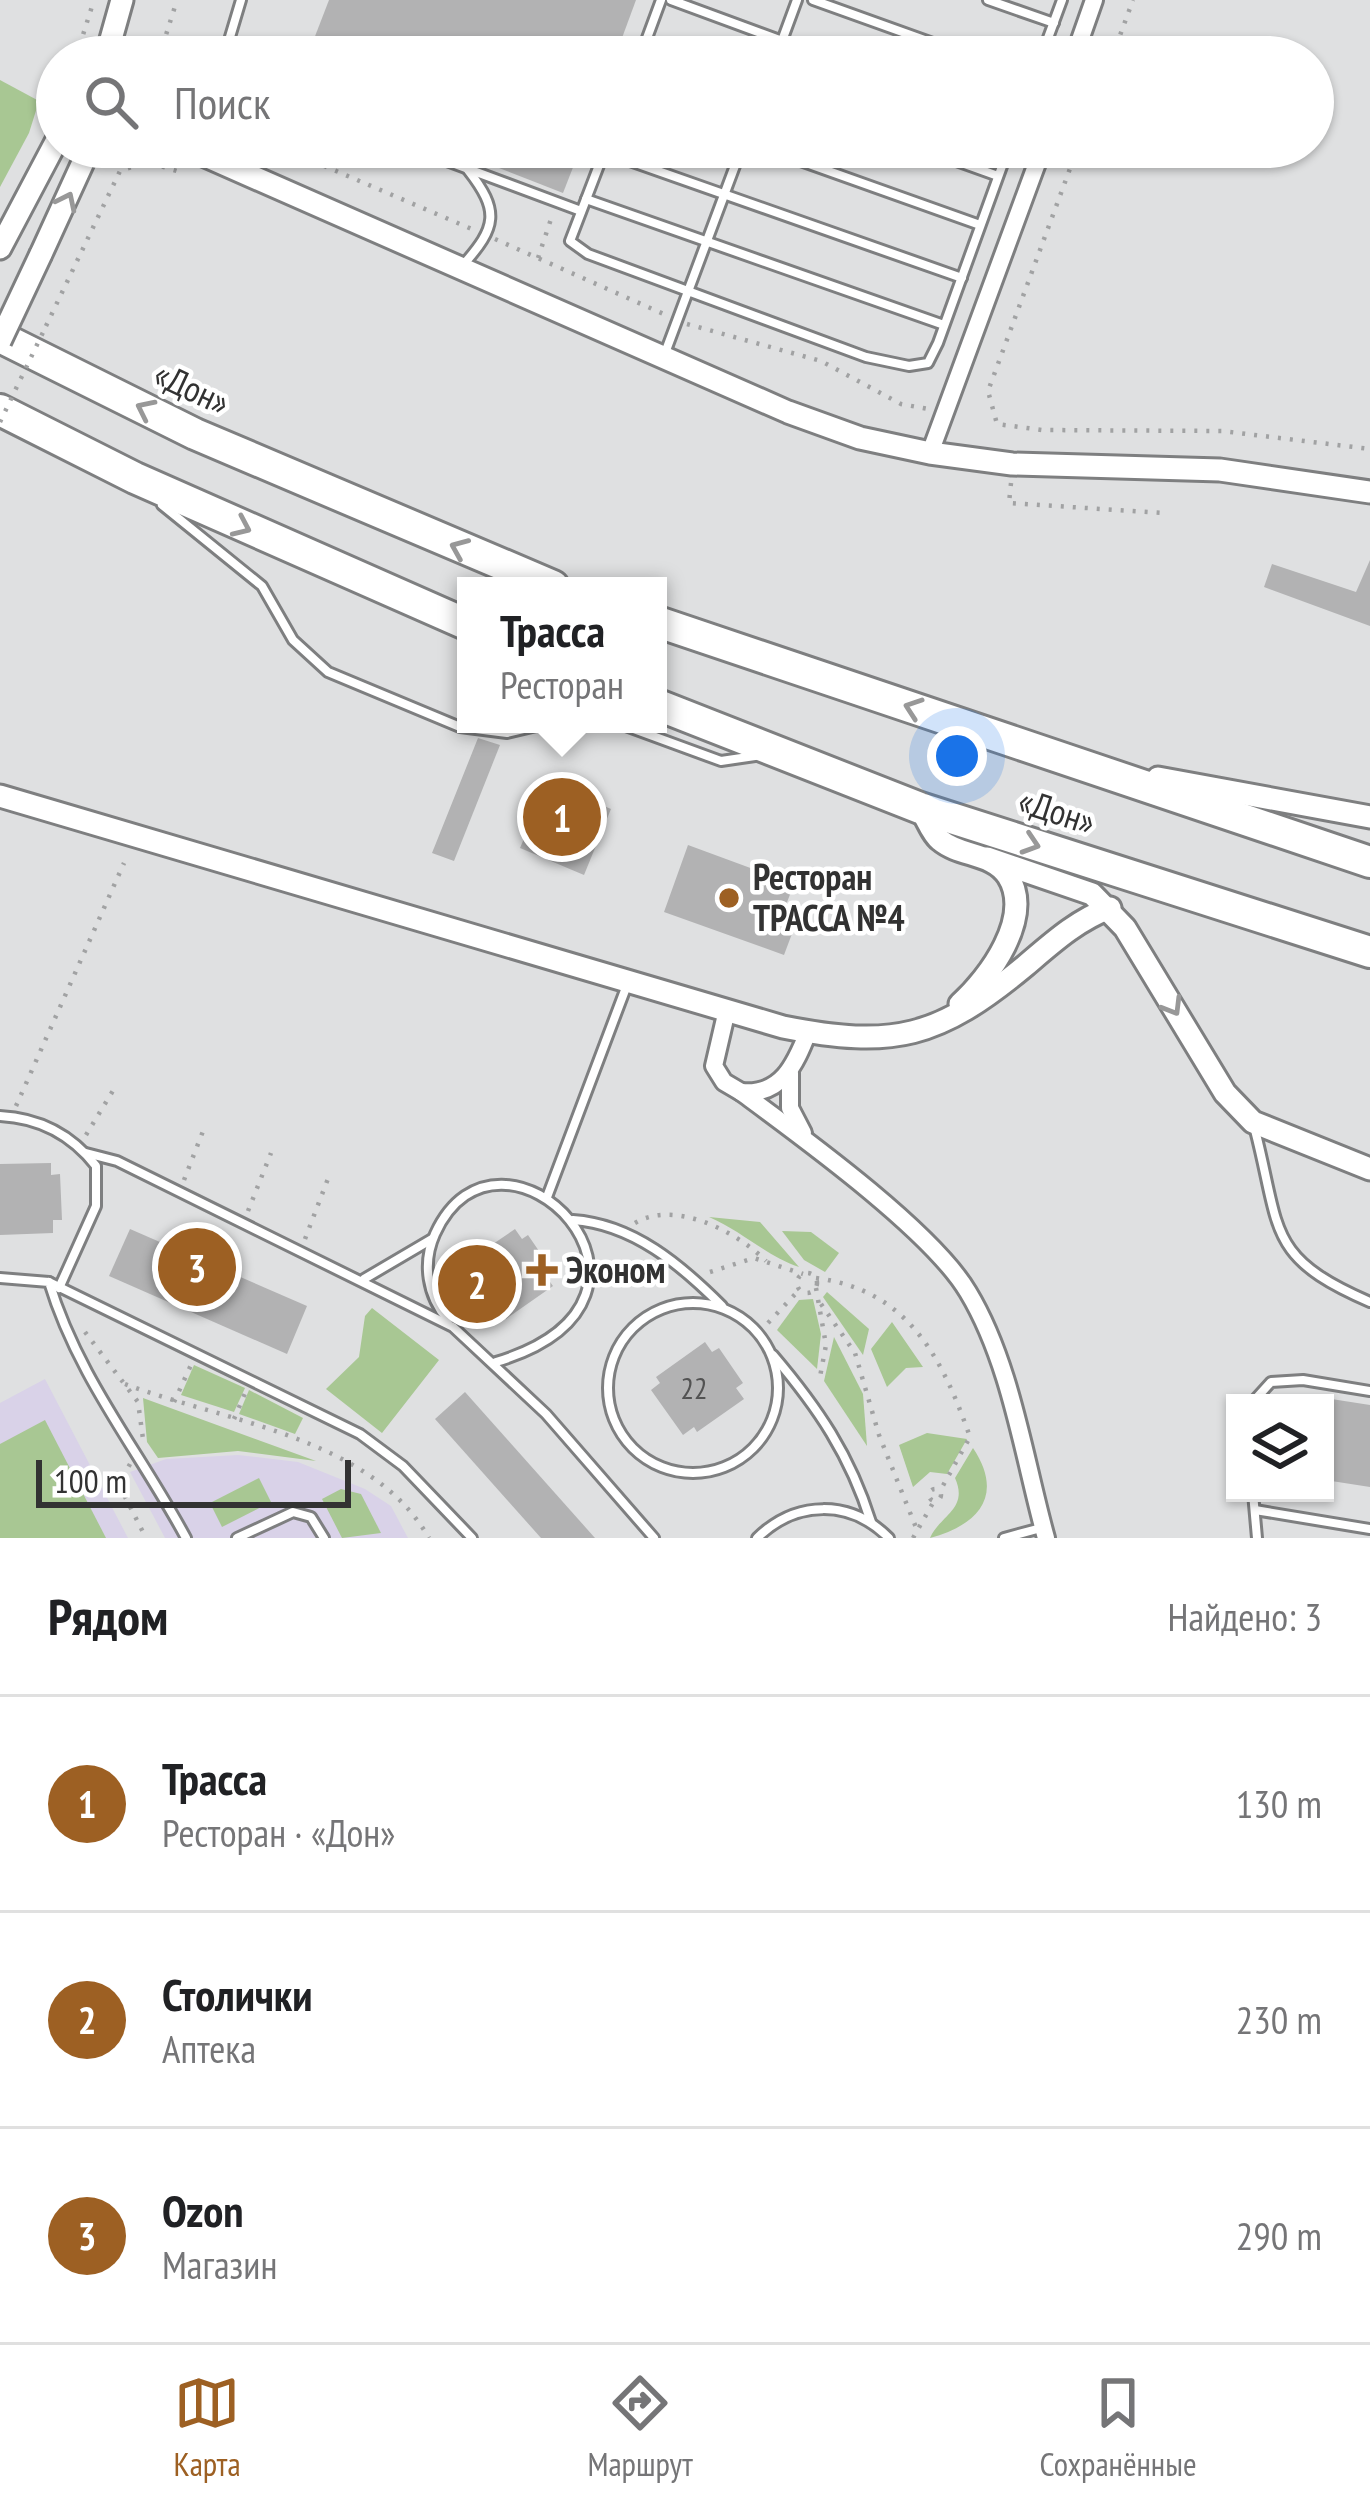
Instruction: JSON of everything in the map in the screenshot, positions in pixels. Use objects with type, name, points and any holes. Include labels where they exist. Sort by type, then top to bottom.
[{"type":"highway","name":"«Дон»","points":[[0,339],[195,434],[532,577]]},
{"type":"highway","points":[[0,410],[135,478],[457,620]]},
{"type":"highway","name":"«Дон»","points":[[667,625],[1370,862]]},
{"type":"highway","name":"«Дон»","points":[[667,709],[920,808],[1370,952]]},
{"type":"street","points":[[112,36],[122,0]]},
{"type":"street","points":[[1081,36],[1094,0]]},
{"type":"street","points":[[1,247],[42,168]]},
{"type":"street","points":[[0,339],[80,168]]},
{"type":"street","points":[[234,168],[788,412],[860,438],[1012,464],[1220,470],[1370,492]]},
{"type":"street","points":[[930,453],[1034,168]]},
{"type":"street","points":[[1063,759],[1370,818]]},
{"type":"street","points":[[0,796],[727,1010],[808,1032],[869,1040],[938,1024],[982,1002],[1074,926],[1110,908]]},
{"type":"street","points":[[1319,811],[1370,806]]},
{"type":"street","points":[[920,808],[940,841],[1071,884],[1110,908],[1226,1093],[1253,1122],[1370,1169]]},
{"type":"street","points":[[938,1024],[976,990],[1011,928],[1008,877],[987,858]]},
{"type":"street","points":[[727,1010],[714,1066],[724,1082],[806,1139],[951,1267],[970,1294],[992,1342],[1044,1533]]},
{"type":"street","points":[[806,1139],[790,1108],[790,1071],[808,1032]]},
{"type":"street","points":[[741,1092],[761,1094],[790,1071]]},
{"type":"lane","points":[[230,36],[241,0]]},
{"type":"lane","points":[[647,36],[661,0]]},
{"type":"lane","points":[[671,0],[768,36]]},
{"type":"lane","points":[[784,36],[797,0]]},
{"type":"lane","points":[[813,0],[913,36]]},
{"type":"lane","points":[[988,0],[1054,23]]},
{"type":"lane","points":[[1049,36],[1062,0]]},
{"type":"lane","points":[[598,168],[570,241],[588,254],[866,357],[910,366],[928,363],[1001,168]]},
{"type":"lane","points":[[654,168],[962,278]]},
{"type":"lane","points":[[663,356],[734,168]]},
{"type":"lane","points":[[820,168],[980,225]]},
{"type":"lane","points":[[976,168],[998,176]]},
{"type":"lane","points":[[463,266],[487,236],[488,197],[467,169]]},
{"type":"lane","points":[[467,169],[581,212]]},
{"type":"lane","points":[[586,199],[944,325]]},
{"type":"lane","points":[[135,478],[177,520],[262,586],[293,640],[328,671],[457,726]]},
{"type":"lane","points":[[645,733],[721,761],[772,753]]},
{"type":"lane","points":[[548,1197],[629,982]]},
{"type":"lane","points":[[0,1116],[47,1126],[82,1150],[180,1191],[453,1327],[496,1362],[638,1514],[654,1538]]},
{"type":"lane","points":[[1253,1122],[1286,1250],[1309,1272],[1370,1302]]},
{"type":"lane","points":[[59,1288],[96,1206],[99,1180],[82,1150]]},
{"type":"lane","points":[[362,1280],[389,1269],[432,1239],[449,1212],[474,1194],[505,1186],[548,1197],[573,1220],[589,1264],[577,1310],[555,1333],[496,1362]]},
{"type":"lane","points":[[573,1220],[626,1233],[689,1274],[723,1307],[751,1324],[830,1424],[857,1476],[871,1522]]},
{"type":"lane","points":[[432,1239],[430,1286],[453,1327]]},
{"type":"lane","points":[[0,1278],[49,1282],[360,1434],[403,1466],[472,1538]]},
{"type":"lane","points":[[49,1282],[110,1420],[186,1538]]},
{"type":"lane","points":[[723,1307],[689,1302],[657,1310],[620,1343],[608,1391],[616,1424],[635,1451],[680,1472],[713,1471],[744,1457],[766,1432],[778,1401],[771,1352]]},
{"type":"lane","points":[[1260,1394],[1271,1382],[1303,1380],[1370,1390]]},
{"type":"lane","points":[[1254,1502],[1257,1538]]},
{"type":"lane","points":[[757,1538],[802,1510],[838,1509],[871,1522],[889,1538]]},
{"type":"lane","points":[[1255,1510],[1370,1529]]},
{"type":"lane","points":[[237,1538],[293,1512],[311,1517],[324,1538]]},
{"type":"lane","points":[[1004,1538],[1044,1533]]},
{"type":"path","points":[[83,36],[94,0]]},
{"type":"path","points":[[166,36],[177,0]]},
{"type":"path","points":[[1120,36],[1133,0]]},
{"type":"path","points":[[0,422],[120,171],[129,168]]},
{"type":"path","points":[[168,168],[178,171]]},
{"type":"path","points":[[329,168],[678,320],[821,361],[901,404],[926,411],[938,403]]},
{"type":"path","points":[[1070,168],[988,391],[997,424],[1222,431],[1370,449]]},
{"type":"path","points":[[538,258],[556,202]]},
{"type":"path","points":[[1016,427],[1010,502],[1163,513]]},
{"type":"path","points":[[11,1117],[124,863]]},
{"type":"path","points":[[46,1040],[56,1045]]},
{"type":"path","points":[[38,1058],[49,1062]]},
{"type":"path","points":[[82,1150],[114,1089]]},
{"type":"path","points":[[180,1191],[206,1126]]},
{"type":"path","points":[[244,1222],[271,1153]]},
{"type":"path","points":[[301,1250],[329,1177]]},
{"type":"path","points":[[635,1223],[660,1216],[713,1225],[766,1261],[884,1298],[926,1338],[970,1437],[940,1491],[930,1492],[934,1502],[913,1538]]},
{"type":"path","points":[[710,1272],[734,1261],[766,1261]]},
{"type":"path","points":[[800,1289],[797,1282],[802,1274]]},
{"type":"path","points":[[816,1278],[826,1346],[819,1382]]},
{"type":"path","points":[[768,1323],[800,1289],[816,1288]]},
{"type":"path","points":[[55,1304],[79,1325],[125,1384],[143,1419],[138,1457],[122,1470],[119,1485],[146,1538]]},
{"type":"path","points":[[821,1304],[855,1353],[879,1436],[917,1530]]},
{"type":"path","points":[[174,1402],[195,1354]]},
{"type":"path","points":[[232,1421],[251,1380]]},
{"type":"path","points":[[125,1384],[292,1439],[370,1475],[402,1497],[429,1538]]},
{"type":"shaded area","points":[[45,1379],[128,1538],[0,1538],[0,1403]]},
{"type":"shaded area","points":[[238,1455],[298,1462],[365,1489],[391,1506],[408,1538],[165,1538],[130,1472],[166,1459]]},
{"type":"green space","points":[[0,80],[36,99],[36,111],[0,187]]},
{"type":"green space","points":[[709,1217],[760,1222],[799,1267],[776,1257]]},
{"type":"green space","points":[[782,1231],[811,1232],[839,1253],[825,1272],[804,1260]]},
{"type":"green space","points":[[827,1292],[869,1329],[863,1355],[823,1297]]},
{"type":"green space","points":[[813,1299],[821,1334],[817,1369],[777,1330],[799,1300]]},
{"type":"green space","points":[[372,1308],[439,1360],[382,1433],[326,1389],[359,1357],[365,1316]]},
{"type":"green space","points":[[892,1322],[923,1367],[906,1368],[887,1387],[871,1349]]},
{"type":"green space","points":[[834,1337],[863,1394],[867,1446],[824,1381]]},
{"type":"green space","points":[[194,1365],[245,1388],[234,1412],[181,1395]]},
{"type":"green space","points":[[249,1390],[303,1418],[295,1434],[239,1414]]},
{"type":"green space","points":[[143,1398],[316,1461],[238,1451],[158,1458],[147,1442]]},
{"type":"green space","points":[[45,1420],[106,1538],[0,1538],[0,1444]]},
{"type":"green space","points":[[927,1433],[967,1439],[947,1474],[930,1472],[913,1487],[899,1445]]},
{"type":"green space","points":[[973,1448],[987,1480],[981,1506],[961,1525],[930,1538],[956,1505],[955,1478]]},
{"type":"green space","points":[[259,1478],[271,1502],[222,1527],[210,1503]]},
{"type":"green space","points":[[341,1489],[361,1494],[381,1533],[342,1538],[322,1499]]},
{"type":"building","points":[[329,0],[636,0],[623,36],[315,36]]},
{"type":"building","points":[[499,168],[573,168],[563,193]]},
{"type":"building","points":[[1370,560],[1370,626],[1264,587],[1272,564],[1356,592]]},
{"type":"building","points":[[478,738],[500,745],[454,861],[432,853]]},
{"type":"building","points":[[548,782],[611,809],[584,875],[520,848]]},
{"type":"building","name":"Ресторан ТРАССА №4","points":[[688,845],[794,884],[781,918],[796,923],[784,955],[664,912]]},
{"type":"building","points":[[51,1163],[51,1175],[60,1174],[62,1220],[53,1220],[53,1233],[0,1235],[0,1164]]},
{"type":"building","points":[[130,1229],[307,1306],[287,1354],[109,1276]]},
{"type":"building","points":[[515,1229],[522,1239],[528,1235],[552,1270],[545,1275],[553,1286],[506,1319],[502,1314],[491,1321],[460,1276],[469,1269],[465,1263]]},
{"type":"building","points":[[705,1342],[712,1352],[719,1348],[743,1383],[736,1388],[744,1399],[697,1432],[694,1427],[683,1435],[651,1390],[660,1383],[656,1377]]},
{"type":"building","points":[[465,1392],[595,1538],[541,1538],[435,1419]]},
{"type":"building","points":[[1334,1399],[1370,1405],[1370,1487],[1334,1481]]},
{"type":"place","name":"Трасса","points":[[562,817]]},
{"type":"place","name":"Ресторан ТРАССА №4","points":[[729,898]]},
{"type":"place","name":"Ozon","points":[[197,1267]]},
{"type":"place","name":"Эконом","points":[[542,1270]]},
{"type":"place","name":"Столички","points":[[477,1284]]}]
